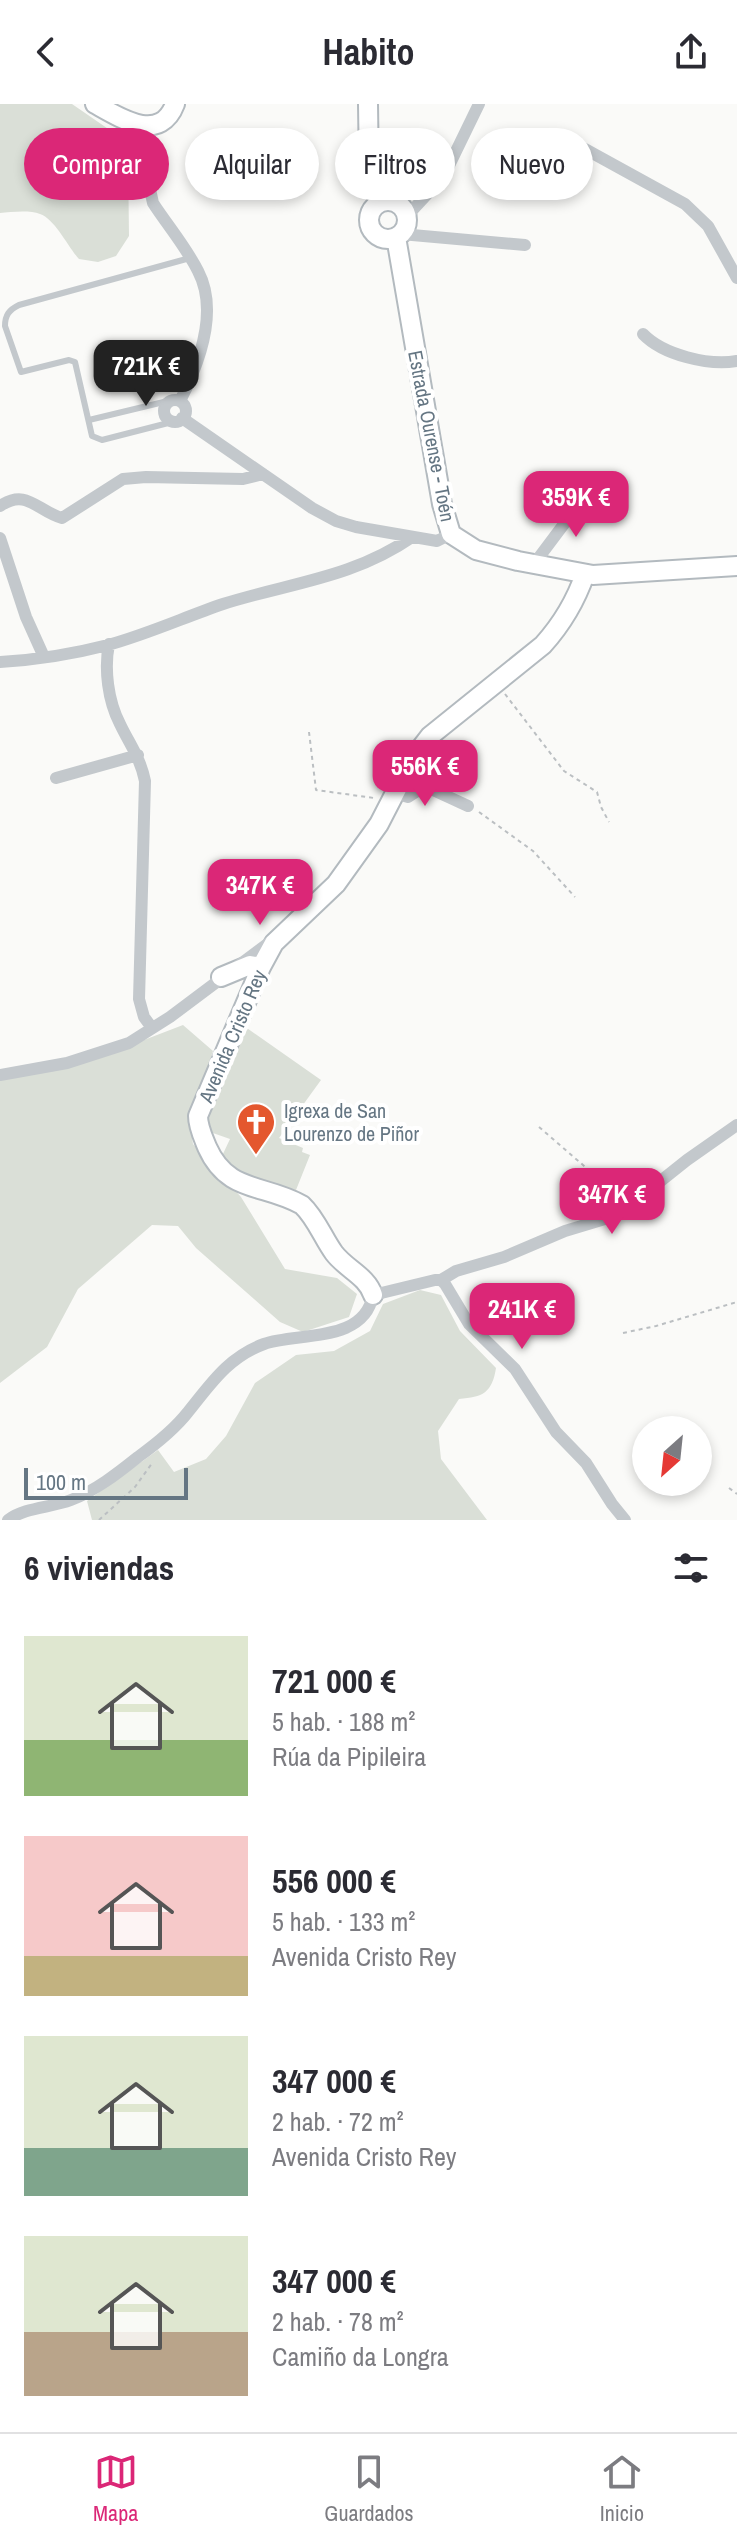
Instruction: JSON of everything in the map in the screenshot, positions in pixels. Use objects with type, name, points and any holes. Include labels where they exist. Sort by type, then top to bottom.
[{"type":"street","points":[[95,104],[118,117],[150,126],[162,123],[175,104]]},
{"type":"street","points":[[368,104],[369,172],[379,202]]},
{"type":"street","points":[[401,229],[405,211],[397,202],[379,202],[370,211],[371,231],[382,238],[401,229],[444,176],[479,104]]},
{"type":"street","points":[[150,126],[149,191],[202,281],[209,311],[190,379],[176,401],[185,408],[179,420],[336,521],[437,541],[451,534]]},
{"type":"street","points":[[593,153],[685,204],[708,226],[737,278]]},
{"type":"street","points":[[401,229],[525,245]]},
{"type":"street","name":"Estrada Ourense - Toén","points":[[401,229],[442,504],[451,534],[476,550],[585,574],[737,566]]},
{"type":"street","points":[[643,334],[661,349],[676,356],[737,361]]},
{"type":"street","points":[[0,506],[21,498],[62,518],[123,479],[243,479],[263,474]]},
{"type":"street","points":[[534,564],[588,492]]},
{"type":"street","points":[[0,662],[109,644],[223,604],[357,568],[412,537]]},
{"type":"street","points":[[0,538],[26,617],[44,657]]},
{"type":"street","name":"Avenida Cristo Rey","points":[[373,1295],[365,1280],[334,1253],[308,1210],[294,1200],[226,1175],[215,1163],[200,1130],[200,1111],[269,951],[336,884],[374,831],[413,758],[430,736],[549,639],[576,596],[585,574]]},
{"type":"street","points":[[109,644],[107,669],[117,719],[138,755],[145,781],[139,999],[144,1017],[152,1028]]},
{"type":"street","points":[[56,778],[138,755]]},
{"type":"street","points":[[392,799],[429,788],[468,806]]},
{"type":"street","points":[[0,1075],[67,1063],[129,1043],[265,944],[281,936]]},
{"type":"street","points":[[221,977],[250,965],[261,967]]},
{"type":"street","points":[[8,1520],[21,1513],[74,1499],[123,1468],[175,1426],[215,1377],[245,1353],[264,1344],[325,1335],[344,1328],[362,1317],[373,1295],[441,1280],[456,1271],[504,1257],[565,1231],[614,1217],[674,1169],[737,1125]]},
{"type":"street","points":[[441,1280],[469,1324],[522,1378],[556,1432],[586,1463],[625,1520]]},
{"type":"lane","points":[[179,420],[102,440],[92,436],[75,362],[69,360],[21,372],[5,326],[7,314],[19,305],[190,258]]},
{"type":"lane","points":[[89,420],[176,401]]},
{"type":"path","points":[[496,684],[564,771],[597,792],[609,822]]},
{"type":"path","points":[[309,732],[316,790],[392,799]]},
{"type":"path","points":[[468,806],[533,851],[575,897]]},
{"type":"path","points":[[539,1127],[630,1205]]},
{"type":"path","points":[[623,1333],[737,1302]]},
{"type":"path","points":[[99,1520],[141,1480],[157,1455]]},
{"type":"path","points":[[729,1488],[737,1494]]},
{"type":"shaded area","points":[[0,104],[72,104],[107,128],[24,128],[24,200],[129,200],[129,236],[116,256],[98,262],[79,259],[46,217],[31,212],[0,213]]},
{"type":"shaded area","points":[[183,1025],[213,1051],[192,1114],[193,1144],[241,1197],[285,1269],[337,1278],[357,1294],[349,1317],[303,1332],[280,1322],[196,1248],[178,1226],[152,1225],[78,1289],[47,1347],[0,1383],[0,1079],[144,1040]]},
{"type":"shaded area","points":[[244,1026],[321,1080],[279,1138],[303,1148],[302,1152],[310,1155],[296,1196],[235,1174],[222,1156],[230,1139],[210,1132],[206,1117]]},
{"type":"shaded area","points":[[420,1290],[441,1295],[460,1331],[496,1368],[489,1388],[480,1395],[459,1399],[438,1431],[441,1459],[487,1520],[92,1520],[87,1501],[158,1450],[174,1472],[206,1459],[226,1436],[255,1383],[296,1355],[334,1351],[370,1331],[383,1304]]},
{"type":"place","name":"Igrexa de San Lourenzo de Piñor","points":[[256,1156]]}]
